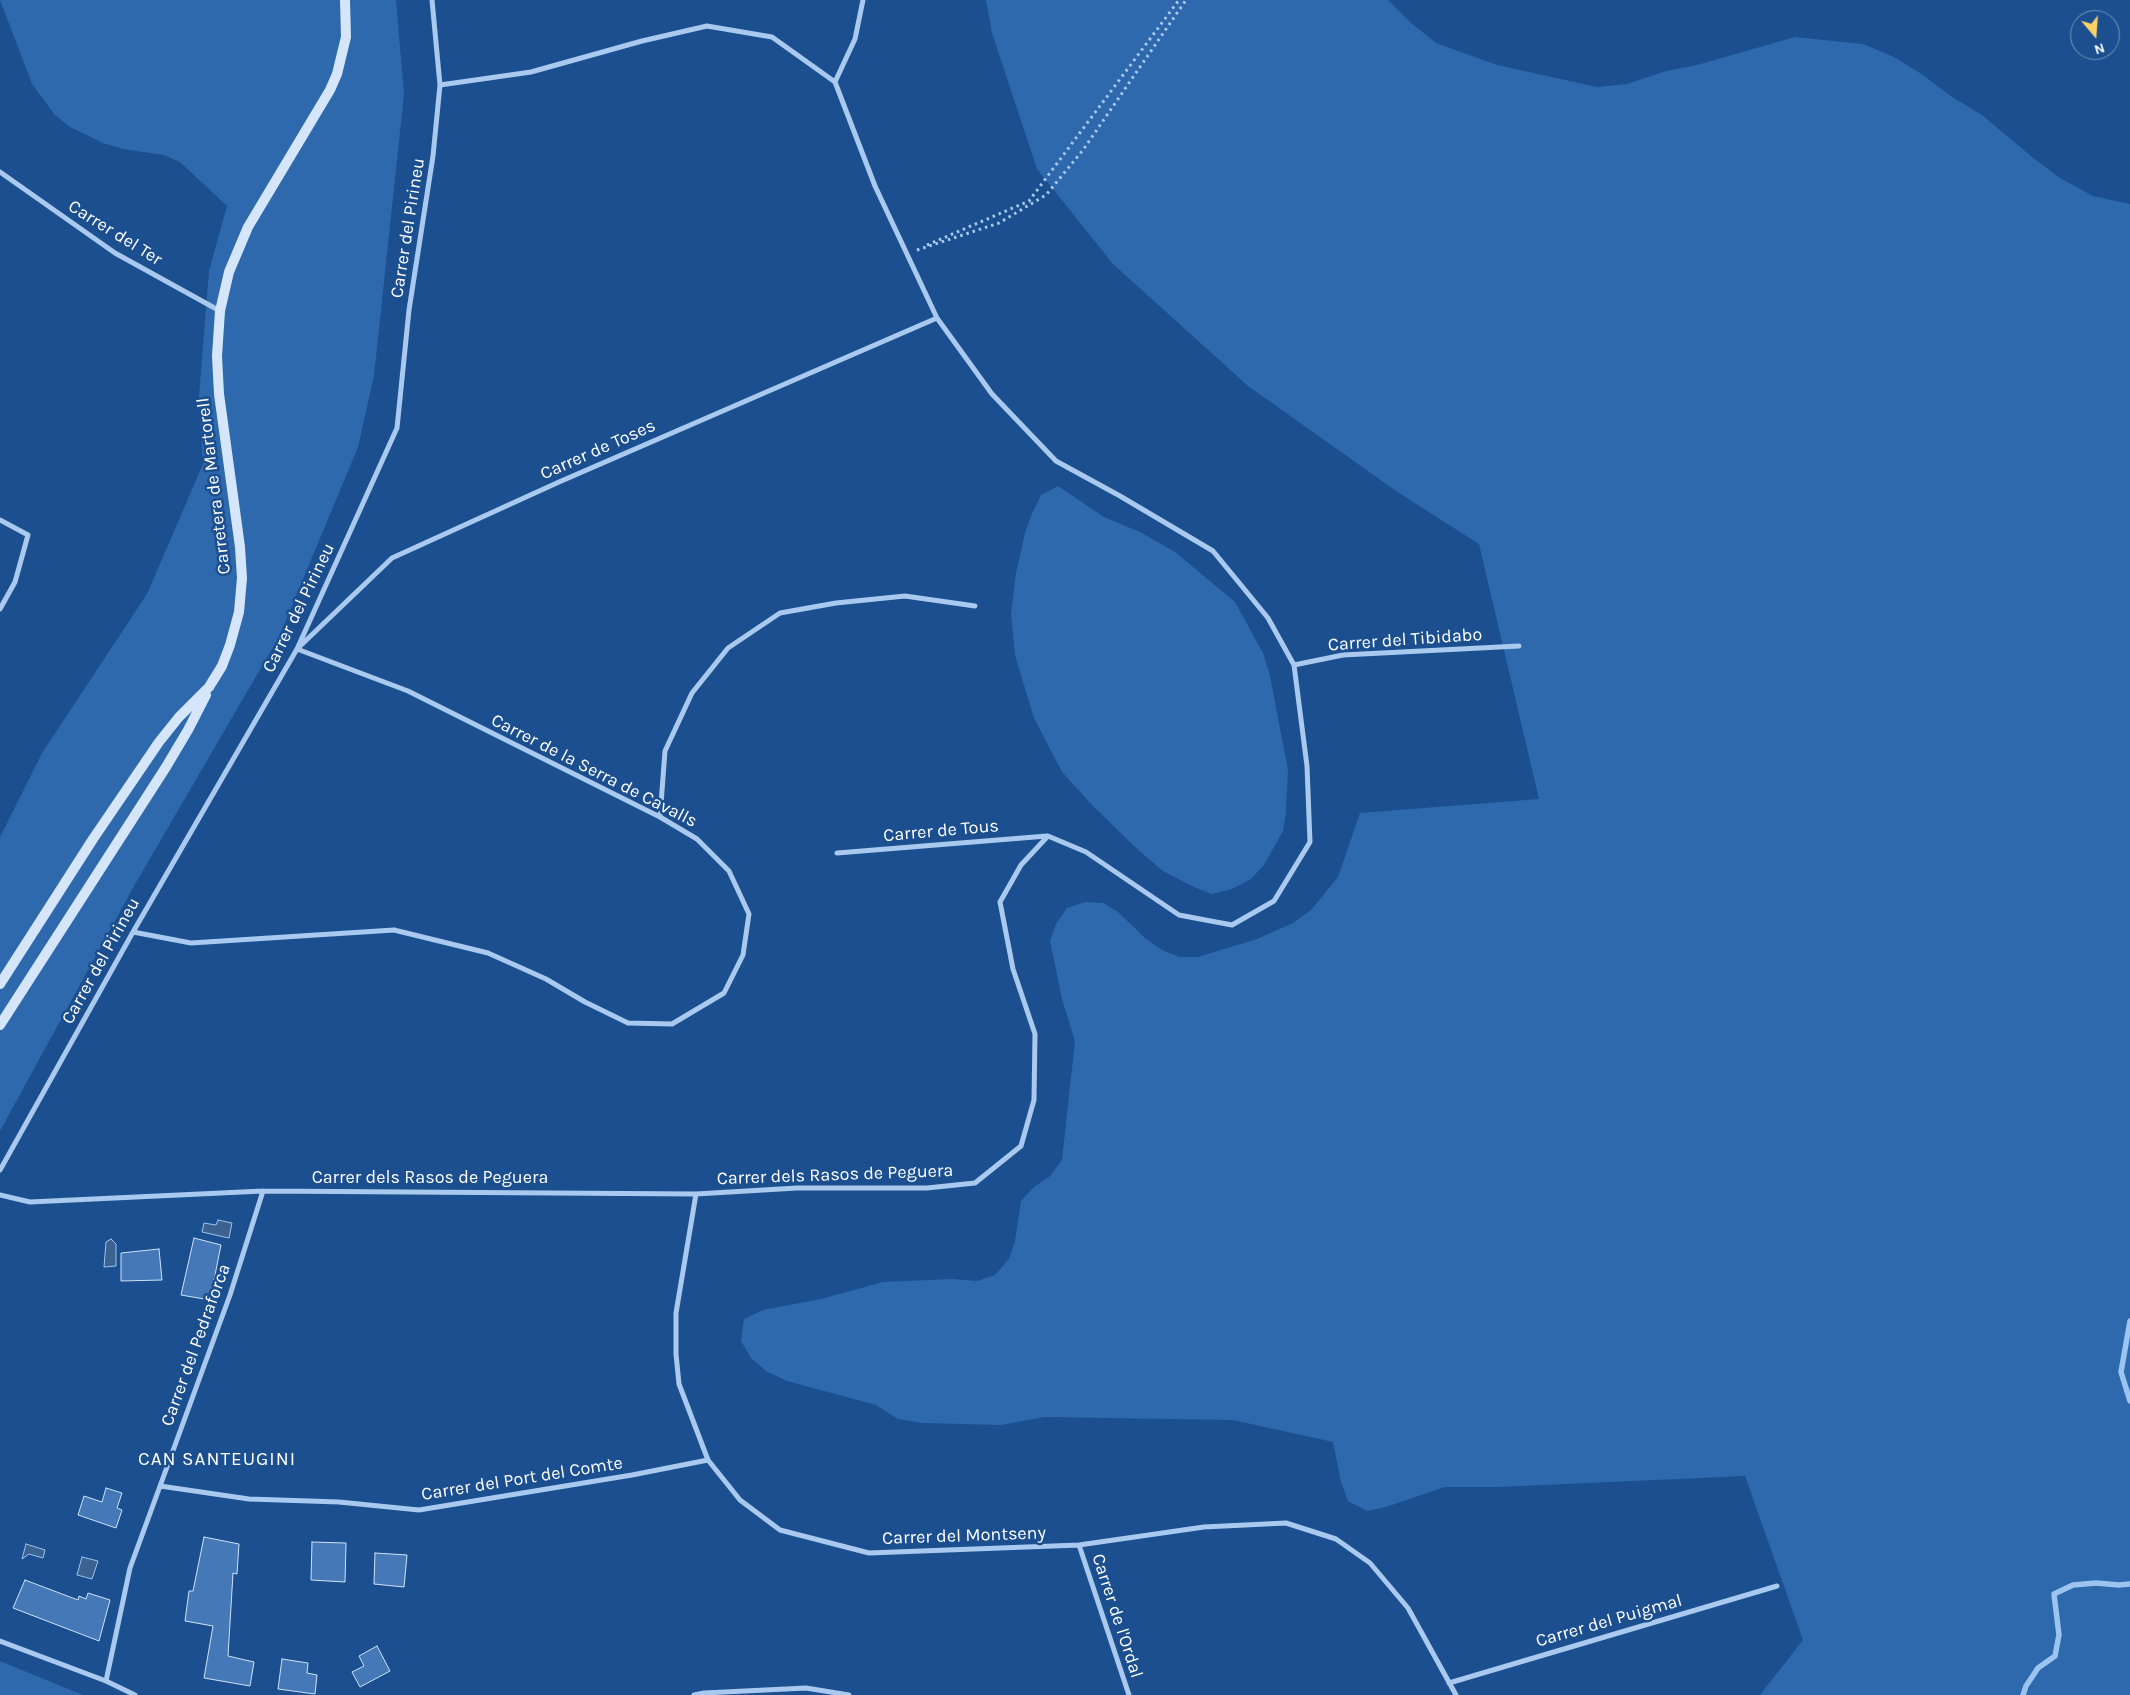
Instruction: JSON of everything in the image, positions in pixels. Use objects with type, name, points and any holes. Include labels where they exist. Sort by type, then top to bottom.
[{"type":"main road","name":"Carretera de Martorell","points":[[0,984],[93,839],[160,742],[179,717],[209,687],[222,666],[230,645],[240,612],[242,578],[240,546],[219,394],[217,356],[220,311],[229,272],[248,227],[330,90],[337,74],[346,37],[346,0]]},
{"type":"main road","points":[[0,1025],[166,767],[188,730],[209,687]]},
{"type":"street","name":"Carrer del Pirineu","points":[[0,1170],[133,932],[297,649],[397,428],[409,310],[433,156],[440,85],[432,0]]},
{"type":"street","points":[[835,82],[855,39],[863,0]]},
{"type":"street","points":[[440,85],[531,72],[642,40],[707,26],[772,38],[835,82],[875,186],[937,318],[992,394],[1056,461],[1213,551],[1268,618],[1294,665],[1307,766],[1310,842],[1274,901],[1232,925],[1179,915],[1086,852],[1048,836]]},
{"type":"street","name":"Carrer del Ter","points":[[0,172],[115,253],[220,311]]},
{"type":"street","name":"Carrer de Toses","points":[[297,649],[392,558],[559,482],[937,318]]},
{"type":"street","points":[[0,520],[28,535],[15,582],[0,609]]},
{"type":"street","points":[[660,817],[665,752],[692,693],[728,648],[780,613],[836,603],[906,596],[975,606]]},
{"type":"street","name":"Carrer del Tibidabo","points":[[1294,665],[1343,655],[1519,646]]},
{"type":"street","name":"Carrer de la Serra de Cavalls","points":[[133,932],[190,943],[394,930],[488,953],[546,978],[585,1002],[628,1023],[672,1024],[724,993],[743,955],[749,914],[729,871],[697,839],[660,817],[408,691],[297,649]]},
{"type":"street","name":"Carrer de Tous","points":[[836,853],[1048,836]]},
{"type":"street","name":"Carrer dels Rasos de Peguera","points":[[0,1195],[30,1202],[263,1191],[696,1194],[797,1188],[926,1188],[975,1183],[1021,1146],[1034,1100],[1034,1034],[1014,969],[1000,902],[1021,864],[1048,836]]},
{"type":"street","name":"Carrer del Pedraforca","points":[[106,1680],[130,1568],[230,1295],[263,1191]]},
{"type":"street","name":"Carrer del Montseny","points":[[696,1194],[676,1313],[676,1354],[679,1384],[708,1460],[740,1500],[780,1530],[869,1553],[1079,1545],[1204,1527],[1286,1523],[1336,1539],[1370,1563],[1408,1608],[1456,1695]]},
{"type":"street","name":"Carrer del Port del Comte","points":[[160,1486],[249,1499],[339,1502],[419,1510],[632,1475],[708,1460]]},
{"type":"street","name":"Carrer de l'Ordal","points":[[1079,1545],[1129,1695]]},
{"type":"street","name":"Carrer del Puigmal","points":[[1449,1683],[1777,1586]]},
{"type":"street","points":[[0,1641],[106,1680],[135,1695]]},
{"type":"street","points":[[694,1695],[806,1688],[849,1695]]},
{"type":"path","points":[[907,253],[1029,201],[1179,0]]},
{"type":"path","points":[[907,253],[999,223],[1046,195],[1083,150],[1186,0]]},
{"type":"shaded area","points":[[0,0],[396,0],[404,94],[374,376],[358,447],[279,637],[134,886],[0,1131],[0,837],[42,753],[147,594],[203,464],[199,396],[209,271],[227,206],[180,162],[164,155],[123,149],[103,143],[70,127],[55,115],[32,84]]},
{"type":"shaded area","points":[[986,0],[1388,0],[1410,22],[1436,43],[1497,65],[1597,87],[1627,84],[1666,71],[1697,65],[1795,37],[1863,44],[1894,57],[1982,115],[2060,178],[2093,196],[2130,204],[2130,1695],[1760,1695],[1803,1640],[1745,1476],[1498,1487],[1445,1487],[1386,1507],[1367,1511],[1348,1501],[1341,1482],[1333,1442],[1233,1420],[1044,1417],[1002,1425],[922,1423],[898,1419],[876,1405],[787,1381],[766,1371],[751,1358],[741,1341],[744,1319],[763,1310],[821,1299],[883,1282],[952,1279],[977,1281],[995,1275],[1009,1259],[1015,1241],[1021,1201],[1034,1187],[1050,1176],[1062,1160],[1075,1041],[1062,999],[1050,941],[1056,924],[1067,908],[1085,902],[1103,903],[1118,912],[1146,939],[1162,950],[1179,957],[1198,957],[1257,939],[1293,923],[1311,910],[1338,877],[1360,813],[1539,799],[1479,544],[1399,493],[1248,386],[1113,264],[1037,169],[992,33]]},
{"type":"shaded area","points":[[1058,486],[1104,517],[1140,532],[1175,552],[1235,602],[1263,653],[1270,676],[1288,770],[1286,812],[1283,831],[1264,865],[1251,879],[1232,889],[1212,894],[1194,887],[1163,871],[1135,847],[1092,805],[1062,772],[1034,718],[1015,655],[1011,614],[1016,573],[1025,533],[1041,495]]},
{"type":"shaded area","points":[[218,1220],[232,1223],[229,1238],[202,1232],[204,1223],[216,1225]]},
{"type":"shaded area","points":[[111,1239],[116,1244],[116,1266],[104,1267],[106,1242]]},
{"type":"shaded area","points":[[26,1544],[45,1550],[43,1558],[29,1554],[22,1559]]},
{"type":"shaded area","points":[[82,1557],[98,1561],[92,1579],[77,1575]]},
{"type":"shaded area","points":[[0,1661],[83,1695],[0,1695]]},
{"type":"building","points":[[194,1238],[221,1245],[210,1300],[181,1295]]},
{"type":"building","points":[[159,1249],[162,1280],[121,1281],[121,1253]]},
{"type":"building","points":[[106,1488],[122,1493],[117,1508],[122,1510],[116,1528],[78,1515],[84,1496],[102,1502]]},
{"type":"building","points":[[204,1537],[239,1544],[237,1574],[233,1573],[228,1656],[254,1662],[250,1686],[204,1678],[213,1626],[185,1621],[189,1591],[193,1591]]},
{"type":"building","points":[[312,1542],[346,1543],[345,1582],[311,1580]]},
{"type":"building","points":[[375,1553],[407,1555],[404,1587],[374,1584]]},
{"type":"building","points":[[25,1580],[78,1600],[79,1596],[86,1599],[88,1593],[110,1600],[99,1641],[13,1608]]},
{"type":"building","points":[[377,1646],[390,1671],[360,1687],[352,1672],[364,1666],[359,1656]]},
{"type":"building","points":[[282,1659],[308,1663],[307,1673],[317,1675],[315,1694],[278,1689]]},
{"type":"waterway","points":[[2130,1321],[2121,1372],[2130,1401]]},
{"type":"waterway","points":[[2023,1695],[2026,1686],[2038,1668],[2055,1656],[2059,1635],[2054,1594],[2073,1585],[2096,1583],[2130,1584]]},
{"type":"district","name":"CAN SANTEUGINI","points":[[217,1460]]}]
